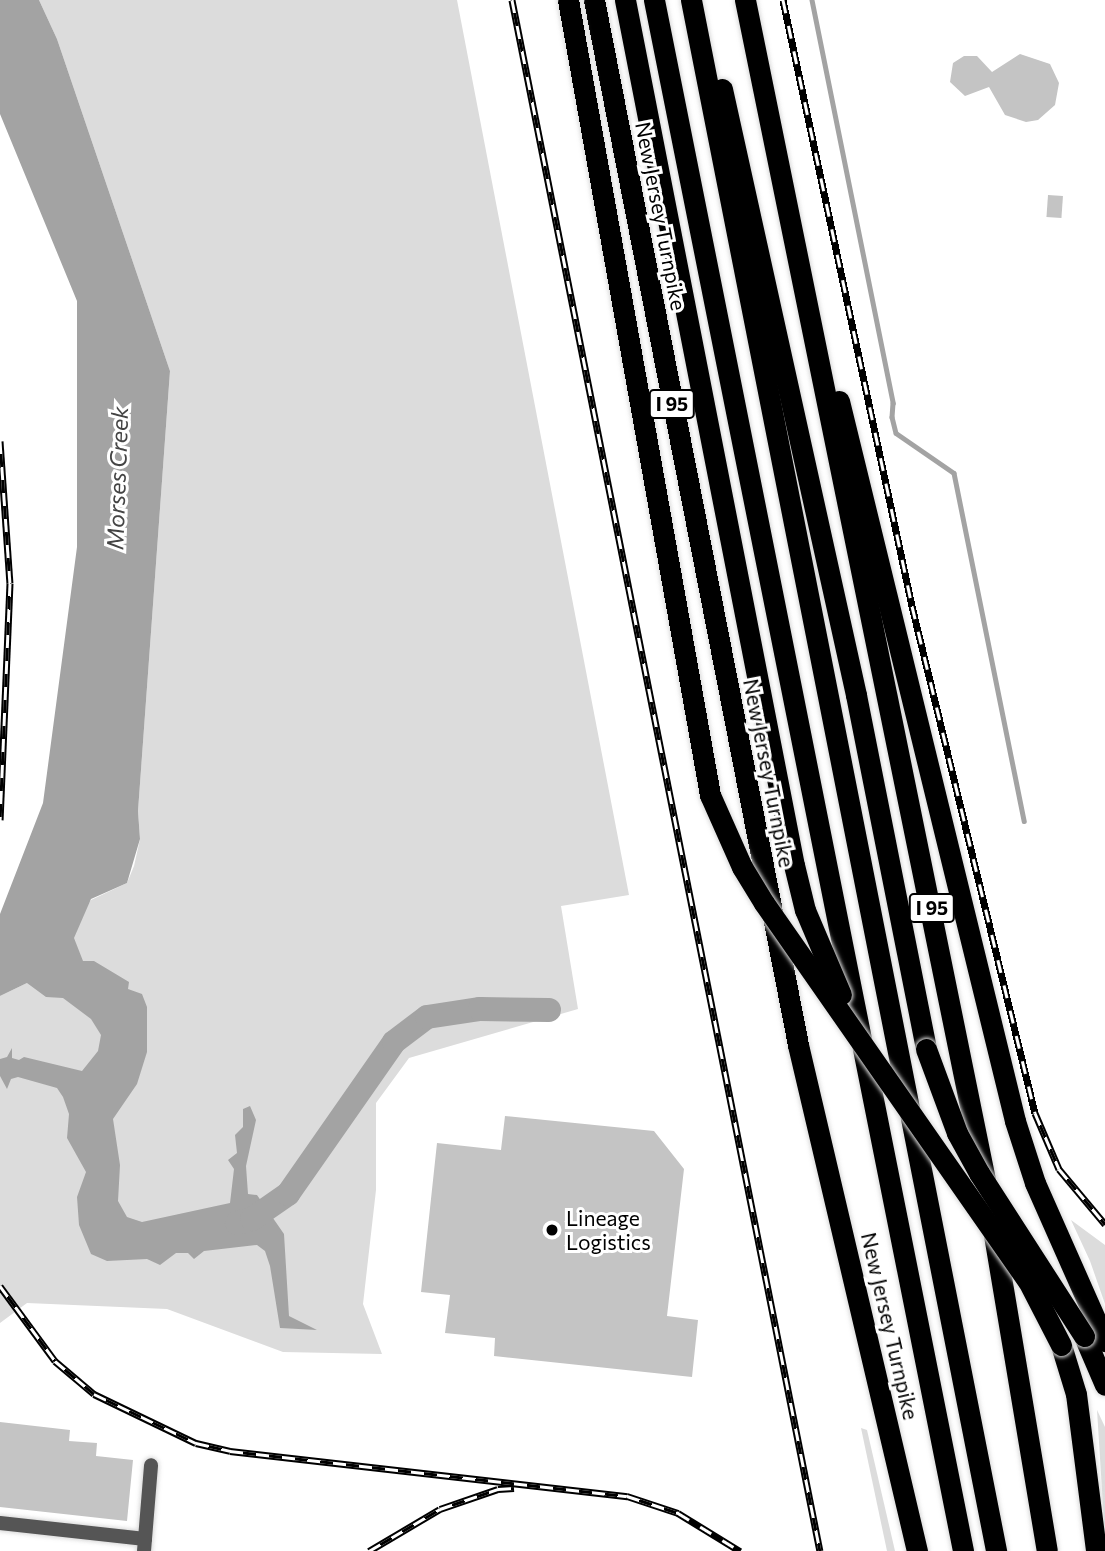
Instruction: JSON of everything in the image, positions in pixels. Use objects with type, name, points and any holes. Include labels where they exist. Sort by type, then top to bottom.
[{"type":"highway","points":[[568,0],[710,795],[742,867],[764,903],[1028,1281],[1061,1345],[1076,1394],[1096,1551]]},
{"type":"highway","name":"New Jersey Turnpike","points":[[594,0],[798,1045],[917,1551]]},
{"type":"highway","points":[[625,0],[805,910],[836,987],[891,1082]]},
{"type":"highway","name":"New Jersey Turnpike","points":[[654,0],[962,1551]]},
{"type":"highway","points":[[691,0],[753,277],[856,695],[926,1049],[948,1111],[979,1173],[1095,1338]]},
{"type":"highway","name":"I 95","points":[[745,0],[973,1113],[1047,1551]]},
{"type":"highway","points":[[801,267],[889,594],[1015,1121],[1035,1183],[1095,1338],[1105,1385]]},
{"type":"highway","points":[[753,277],[996,1551]]},
{"type":"street","points":[[0,1523],[145,1545],[151,1465]]},
{"type":"shaded area","points":[[39,0],[457,0],[629,895],[561,906],[578,1009],[409,1058],[376,1103],[376,1190],[363,1304],[382,1354],[283,1352],[167,1309],[27,1303],[0,1323],[0,996],[27,983],[91,900],[127,883],[134,866],[140,839],[138,811],[170,371],[57,39]]},
{"type":"shaded area","points":[[1071,1220],[1105,1245],[1105,1304],[1090,1261]]},
{"type":"shaded area","points":[[1097,1410],[1105,1427],[1105,1527],[1104,1522]]},
{"type":"shaded area","points":[[861,1428],[867,1430],[895,1551],[887,1551]]},
{"type":"water","name":"Morses Creek","points":[[0,0],[39,0],[57,39],[170,371],[138,811],[140,839],[127,883],[91,899],[74,938],[83,961],[94,961],[129,982],[128,989],[142,994],[147,1007],[147,1052],[137,1084],[113,1119],[120,1165],[118,1201],[127,1217],[142,1222],[230,1203],[234,1169],[228,1160],[237,1153],[235,1135],[243,1127],[243,1109],[250,1106],[256,1120],[246,1166],[248,1194],[257,1195],[284,1234],[289,1316],[317,1330],[280,1328],[270,1266],[265,1251],[257,1245],[204,1251],[194,1259],[188,1253],[176,1253],[160,1265],[147,1259],[107,1261],[91,1254],[79,1225],[77,1197],[86,1172],[67,1138],[69,1114],[63,1097],[57,1088],[18,1077],[11,1079],[7,1089],[0,1076],[0,1059],[7,1057],[12,1048],[12,1058],[19,1060],[24,1057],[82,1071],[98,1051],[101,1035],[91,1019],[63,998],[46,997],[27,983],[0,996],[0,914],[43,803],[77,547],[77,301],[0,114]]},
{"type":"building","points":[[1020,54],[1050,64],[1059,83],[1055,105],[1038,120],[1026,122],[1005,115],[989,87],[965,96],[950,82],[953,63],[964,56],[977,56],[992,72]]},
{"type":"building","points":[[1048,195],[1063,196],[1061,218],[1046,217]]},
{"type":"building","name":"Lineage Logistics","points":[[505,1116],[654,1131],[684,1169],[667,1316],[698,1320],[692,1377],[494,1356],[495,1338],[445,1333],[450,1295],[421,1292],[437,1143],[501,1150]]},
{"type":"building","points":[[0,1422],[70,1430],[69,1441],[97,1443],[96,1456],[133,1460],[127,1521],[0,1507]]},
{"type":"waterway","points":[[812,0],[893,403],[892,417],[896,433],[954,473],[1024,821]]},
{"type":"waterway","points":[[237,1223],[252,1219],[288,1194],[394,1042],[427,1017],[480,1009],[549,1010]]},
{"type":"railway","points":[[512,0],[820,1551]]},
{"type":"railway","points":[[783,0],[912,606],[1035,1113],[1059,1169],[1105,1224]]},
{"type":"railway","points":[[0,441],[10,583],[0,820]]},
{"type":"railway","points":[[0,1286],[55,1361],[94,1394],[196,1443],[230,1451],[627,1496],[678,1513],[740,1551]]},
{"type":"railway","points":[[369,1551],[440,1509],[498,1489],[514,1488]]},
{"type":"place","name":"Lineage Logistics","points":[[552,1230]]}]
